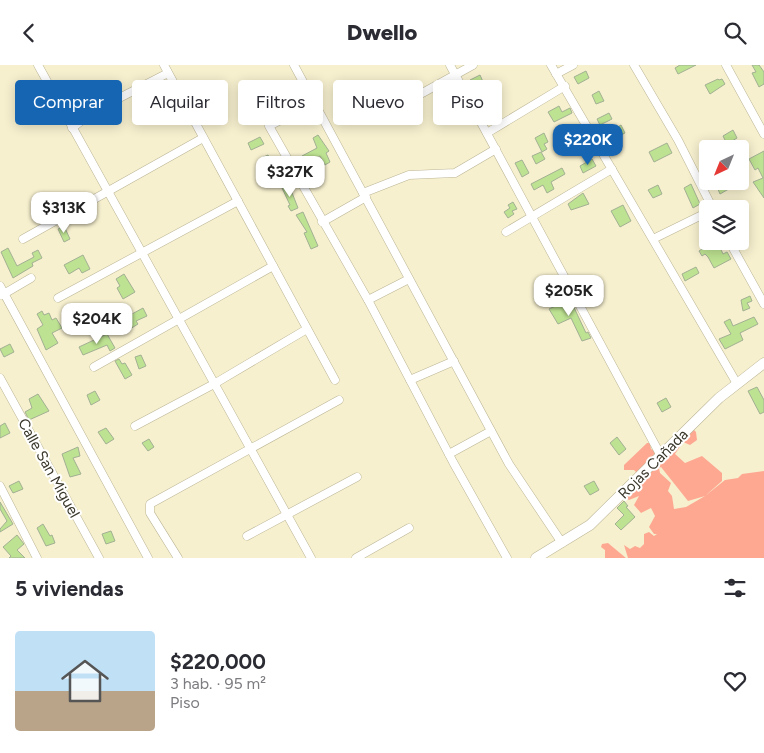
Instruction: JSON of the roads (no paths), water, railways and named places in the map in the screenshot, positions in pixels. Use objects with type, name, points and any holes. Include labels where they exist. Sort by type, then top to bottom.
[{"type":"main road","name":"Rojas Cañada","points":[[536,558],[562,543],[596,519],[736,382],[764,363]]},
{"type":"street","points":[[38,65],[311,558]]},
{"type":"street","points":[[164,65],[335,380]]},
{"type":"street","points":[[294,65],[302,80]]},
{"type":"street","points":[[450,65],[661,456]]},
{"type":"street","points":[[423,93],[474,65]]},
{"type":"street","points":[[551,65],[565,86],[736,382]]},
{"type":"street","points":[[556,74],[573,65]]},
{"type":"street","points":[[634,65],[678,140],[708,200]]},
{"type":"street","points":[[726,65],[764,134]]},
{"type":"street","points":[[72,128],[96,110],[168,73]]},
{"type":"street","points":[[487,133],[565,86]]},
{"type":"street","points":[[323,118],[509,464],[562,543]]},
{"type":"street","points":[[272,125],[270,126],[322,222],[368,300],[449,454],[507,558]]},
{"type":"street","points":[[23,239],[107,190],[203,138]]},
{"type":"street","points":[[322,222],[364,195],[409,175],[455,173],[496,149]]},
{"type":"street","points":[[506,233],[612,169]]},
{"type":"street","points":[[58,298],[238,201]]},
{"type":"street","points":[[653,239],[699,216]]},
{"type":"street","points":[[733,250],[764,304]]},
{"type":"street","points":[[94,367],[273,266]]},
{"type":"street","points":[[2,295],[31,278]]},
{"type":"street","points":[[368,300],[409,279]]},
{"type":"street","points":[[0,286],[2,295],[148,558]]},
{"type":"street","points":[[135,426],[214,385],[307,329]]},
{"type":"street","points":[[410,380],[454,361]]},
{"type":"street","name":"Calle San Miguel","points":[[0,378],[99,558]]},
{"type":"street","points":[[178,558],[150,513],[150,504],[339,400]]},
{"type":"street","points":[[449,454],[491,431]]},
{"type":"street","points":[[247,536],[357,477]]},
{"type":"street","points":[[0,486],[37,558]]},
{"type":"street","points":[[356,558],[409,528]]}]
